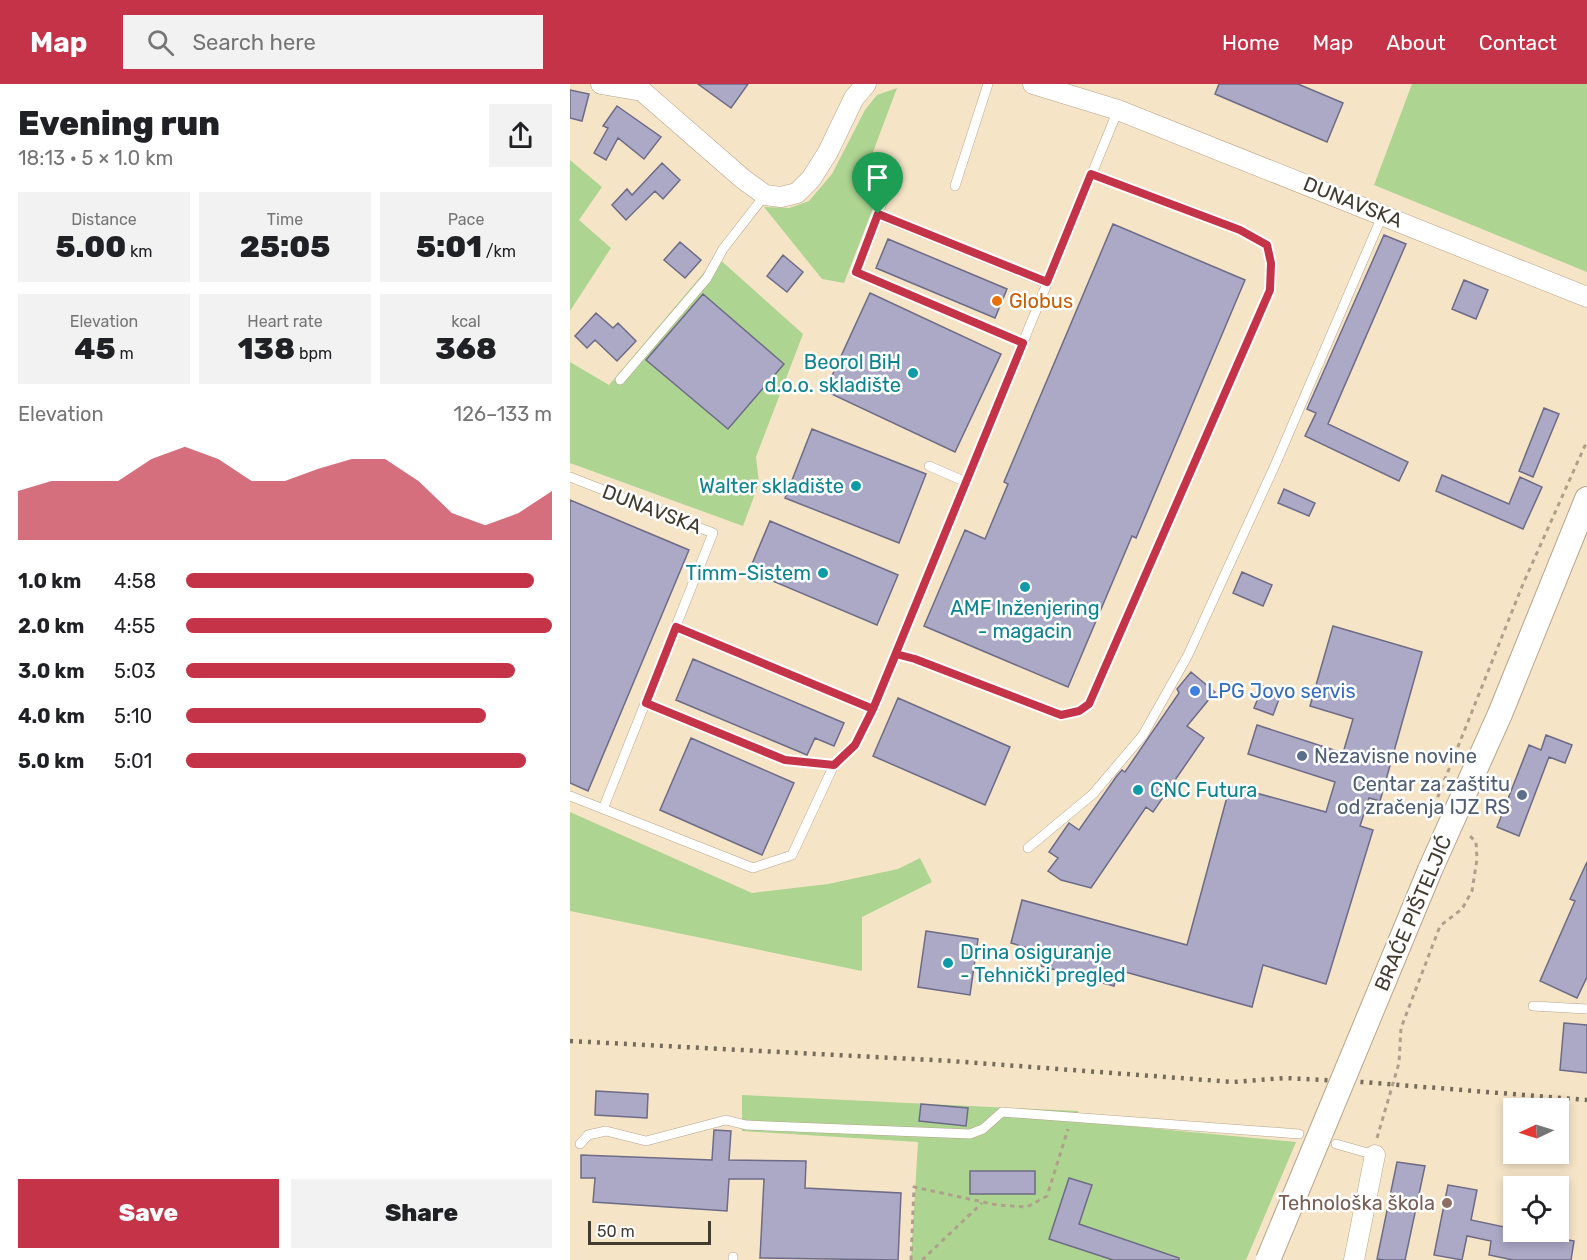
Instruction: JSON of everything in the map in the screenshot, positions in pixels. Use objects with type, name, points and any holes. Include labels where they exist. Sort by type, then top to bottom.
[{"type":"street","points":[[601,84],[642,92],[743,179],[765,195],[781,196],[796,193],[811,179],[828,152],[854,98],[866,84]]},
{"type":"street","name":"DUNAVSKA","points":[[1043,85],[1118,110],[1587,297]]},
{"type":"street","name":"BRAĆE PIŠTELJIĆ","points":[[1268,1260],[1430,870],[1500,714],[1587,499]]},
{"type":"street","points":[[1354,1260],[1375,1155]]},
{"type":"lane","points":[[955,186],[988,84]]},
{"type":"lane","points":[[570,796],[753,868],[792,855],[834,765],[855,745],[873,709],[1118,110]]},
{"type":"lane","points":[[896,654],[915,659],[1061,715],[1079,711],[1089,704],[1270,290],[1271,263],[1267,245],[1240,230],[1091,174]]},
{"type":"lane","points":[[890,182],[856,272],[1023,343]]},
{"type":"lane","points":[[620,380],[707,278],[723,249],[765,195]]},
{"type":"lane","points":[[878,214],[1047,282]]},
{"type":"lane","points":[[1028,848],[1093,794],[1143,735],[1188,655],[1276,463],[1383,214]]},
{"type":"lane","points":[[929,466],[966,482]]},
{"type":"lane","name":"DUNAVSKA","points":[[570,477],[713,533],[603,809]]},
{"type":"lane","points":[[676,627],[873,709]]},
{"type":"lane","points":[[646,703],[785,760],[834,765]]},
{"type":"lane","points":[[1533,1006],[1587,1009]]},
{"type":"lane","points":[[580,1144],[588,1135],[606,1131],[646,1141],[726,1120],[746,1125],[970,1134],[983,1129],[1002,1112],[1299,1134]]},
{"type":"lane","points":[[1336,1144],[1375,1155]]},
{"type":"path","points":[[1428,823],[1523,584],[1587,441]]},
{"type":"path","points":[[1375,1155],[1380,1124],[1399,1063],[1401,1028],[1440,926],[1462,909],[1472,891],[1477,859],[1476,842],[1466,831]]},
{"type":"path","points":[[911,1260],[914,1188],[982,1203],[1027,1207],[1047,1196],[1071,1117]]},
{"type":"path","points":[[922,1260],[982,1203]]},
{"type":"green space","points":[[1412,84],[1587,84],[1587,272],[1374,185]]},
{"type":"green space","points":[[897,88],[861,184],[880,190],[844,283],[822,279],[764,207],[789,208],[809,201],[832,174],[865,110],[877,95]]},
{"type":"green space","points":[[570,160],[602,187],[579,220],[611,248],[570,311]]},
{"type":"green space","points":[[717,257],[803,334],[756,457],[759,483],[743,526],[570,463],[570,362],[609,385]]},
{"type":"green space","points":[[570,812],[752,893],[828,884],[898,869],[920,858],[932,882],[862,917],[862,971],[570,911]]},
{"type":"green space","points":[[742,1095],[1078,1111],[1076,1121],[1296,1142],[1246,1260],[911,1260],[918,1142],[742,1131]]},
{"type":"building","points":[[698,84],[748,84],[731,108]]},
{"type":"building","points":[[1219,84],[1298,84],[1343,103],[1327,142],[1215,94]]},
{"type":"building","points":[[570,90],[589,94],[582,121],[570,118]]},
{"type":"building","points":[[617,106],[661,137],[644,159],[618,138],[606,160],[594,153],[608,128],[603,126]]},
{"type":"building","points":[[662,163],[680,180],[663,199],[655,191],[626,220],[612,205],[627,189],[632,195]]},
{"type":"building","points":[[1113,224],[1245,280],[1136,538],[1132,536],[1068,687],[924,626],[965,530],[985,539],[1008,484],[1004,482]]},
{"type":"building","points":[[1384,235],[1406,244],[1328,424],[1408,462],[1399,481],[1305,436],[1316,413],[1307,409]]},
{"type":"building","points":[[888,239],[1007,289],[995,318],[876,268]]},
{"type":"building","points":[[680,242],[701,260],[685,278],[664,260]]},
{"type":"building","points":[[783,255],[803,272],[787,292],[767,276]]},
{"type":"building","points":[[1464,280],[1488,290],[1476,319],[1452,309]]},
{"type":"building","name":"Beorol BiH d.o.o. skladište","points":[[870,293],[1001,354],[955,452],[825,391]]},
{"type":"building","points":[[703,294],[784,364],[728,429],[646,360]]},
{"type":"building","points":[[596,313],[613,328],[618,323],[636,341],[617,361],[595,340],[587,348],[575,336]]},
{"type":"building","points":[[1544,408],[1559,414],[1533,477],[1519,471]]},
{"type":"building","name":"Walter skladište","points":[[812,429],[926,474],[899,543],[785,498]]},
{"type":"building","points":[[1442,475],[1509,504],[1520,477],[1542,487],[1523,529],[1436,491]]},
{"type":"building","points":[[1284,489],[1315,503],[1309,516],[1278,503]]},
{"type":"building","points":[[570,500],[689,550],[588,791],[570,783]]},
{"type":"building","name":"Timm-Sistem","points":[[770,521],[898,575],[877,625],[749,571]]},
{"type":"building","points":[[1242,572],[1272,585],[1263,606],[1233,593]]},
{"type":"building","points":[[1333,626],[1422,652],[1380,801],[1369,798],[1360,826],[1373,830],[1326,984],[1263,965],[1252,1007],[1118,970],[1114,986],[1041,966],[1045,953],[1011,943],[1022,900],[1187,945],[1230,786],[1326,812],[1335,782],[1248,754],[1257,725],[1343,753],[1353,719],[1310,706]]},
{"type":"building","points":[[693,659],[844,723],[834,746],[815,738],[807,755],[676,700]]},
{"type":"building","name":"CNC Futura","points":[[1191,672],[1215,692],[1187,726],[1204,738],[1153,812],[1146,807],[1091,888],[1061,880],[1048,871],[1058,858],[1049,852],[1069,823],[1079,830],[1116,777],[1122,770],[1125,772],[1179,693],[1177,689]]},
{"type":"building","points":[[1263,686],[1281,694],[1273,715],[1254,708]]},
{"type":"building","points":[[898,698],[1010,747],[985,805],[873,756]]},
{"type":"building","name":"Centar za zaštitu od zračenja IJZ RS","points":[[1546,735],[1572,745],[1565,763],[1549,757],[1519,836],[1497,827],[1529,745],[1541,750]]},
{"type":"building","points":[[691,738],[794,783],[762,855],[660,810]]},
{"type":"building","points":[[1587,862],[1587,977],[1577,998],[1540,981],[1575,901],[1570,899]]},
{"type":"building","name":"Drina osiguranje - Tehnički pregled","points":[[926,931],[978,939],[970,995],[918,987]]},
{"type":"building","points":[[1564,1023],[1587,1025],[1587,1073],[1560,1070]]},
{"type":"building","points":[[596,1091],[648,1094],[647,1118],[595,1115]]},
{"type":"building","points":[[921,1104],[968,1108],[966,1126],[919,1121]]},
{"type":"building","points":[[714,1130],[731,1131],[729,1160],[806,1161],[805,1188],[901,1193],[898,1260],[760,1258],[764,1179],[729,1179],[727,1211],[593,1202],[595,1178],[581,1178],[581,1155],[712,1160]]},
{"type":"building","points":[[1397,1162],[1425,1166],[1405,1260],[1377,1259]]},
{"type":"building","points":[[970,1171],[1035,1171],[1035,1194],[970,1194]]},
{"type":"building","points":[[1069,1178],[1092,1185],[1079,1224],[1179,1258],[1179,1260],[1113,1260],[1049,1239]]},
{"type":"building","points":[[1448,1185],[1477,1190],[1471,1220],[1503,1227],[1503,1242],[1574,1241],[1571,1260],[1513,1260],[1489,1255],[1491,1241],[1467,1236],[1462,1260],[1434,1255]]},
{"type":"railway","points":[[570,1041],[951,1061],[1233,1082],[1285,1078],[1362,1082],[1587,1100]]},
{"type":"place","name":"Globus","points":[[997,301]]},
{"type":"place","name":"Beorol BiH d.o.o. skladište","points":[[913,373]]},
{"type":"place","name":"Walter skladište","points":[[856,486]]},
{"type":"place","name":"Timm-Sistem","points":[[823,573]]},
{"type":"place","name":"AMF Inženjering - magacin","points":[[1025,587]]},
{"type":"place","name":"LPG Jovo servis","points":[[1195,691]]},
{"type":"place","name":"Nezavisne novine","points":[[1302,756]]},
{"type":"place","name":"CNC Futura","points":[[1138,790]]},
{"type":"place","name":"Centar za zaštitu od zračenja IJZ RS","points":[[1522,795]]},
{"type":"place","name":"Drina osiguranje - Tehnički pregled","points":[[948,963]]},
{"type":"place","name":"Tehnološka škola","points":[[1447,1203]]},
{"type":"route","points":[[878,214],[856,272],[1023,343],[873,709],[855,745],[834,765],[785,760],[646,703],[676,627],[873,709],[896,654],[915,659],[1061,715],[1079,711],[1089,704],[1270,290],[1271,263],[1267,245],[1240,230],[1091,174],[1047,282],[878,214]]}]
